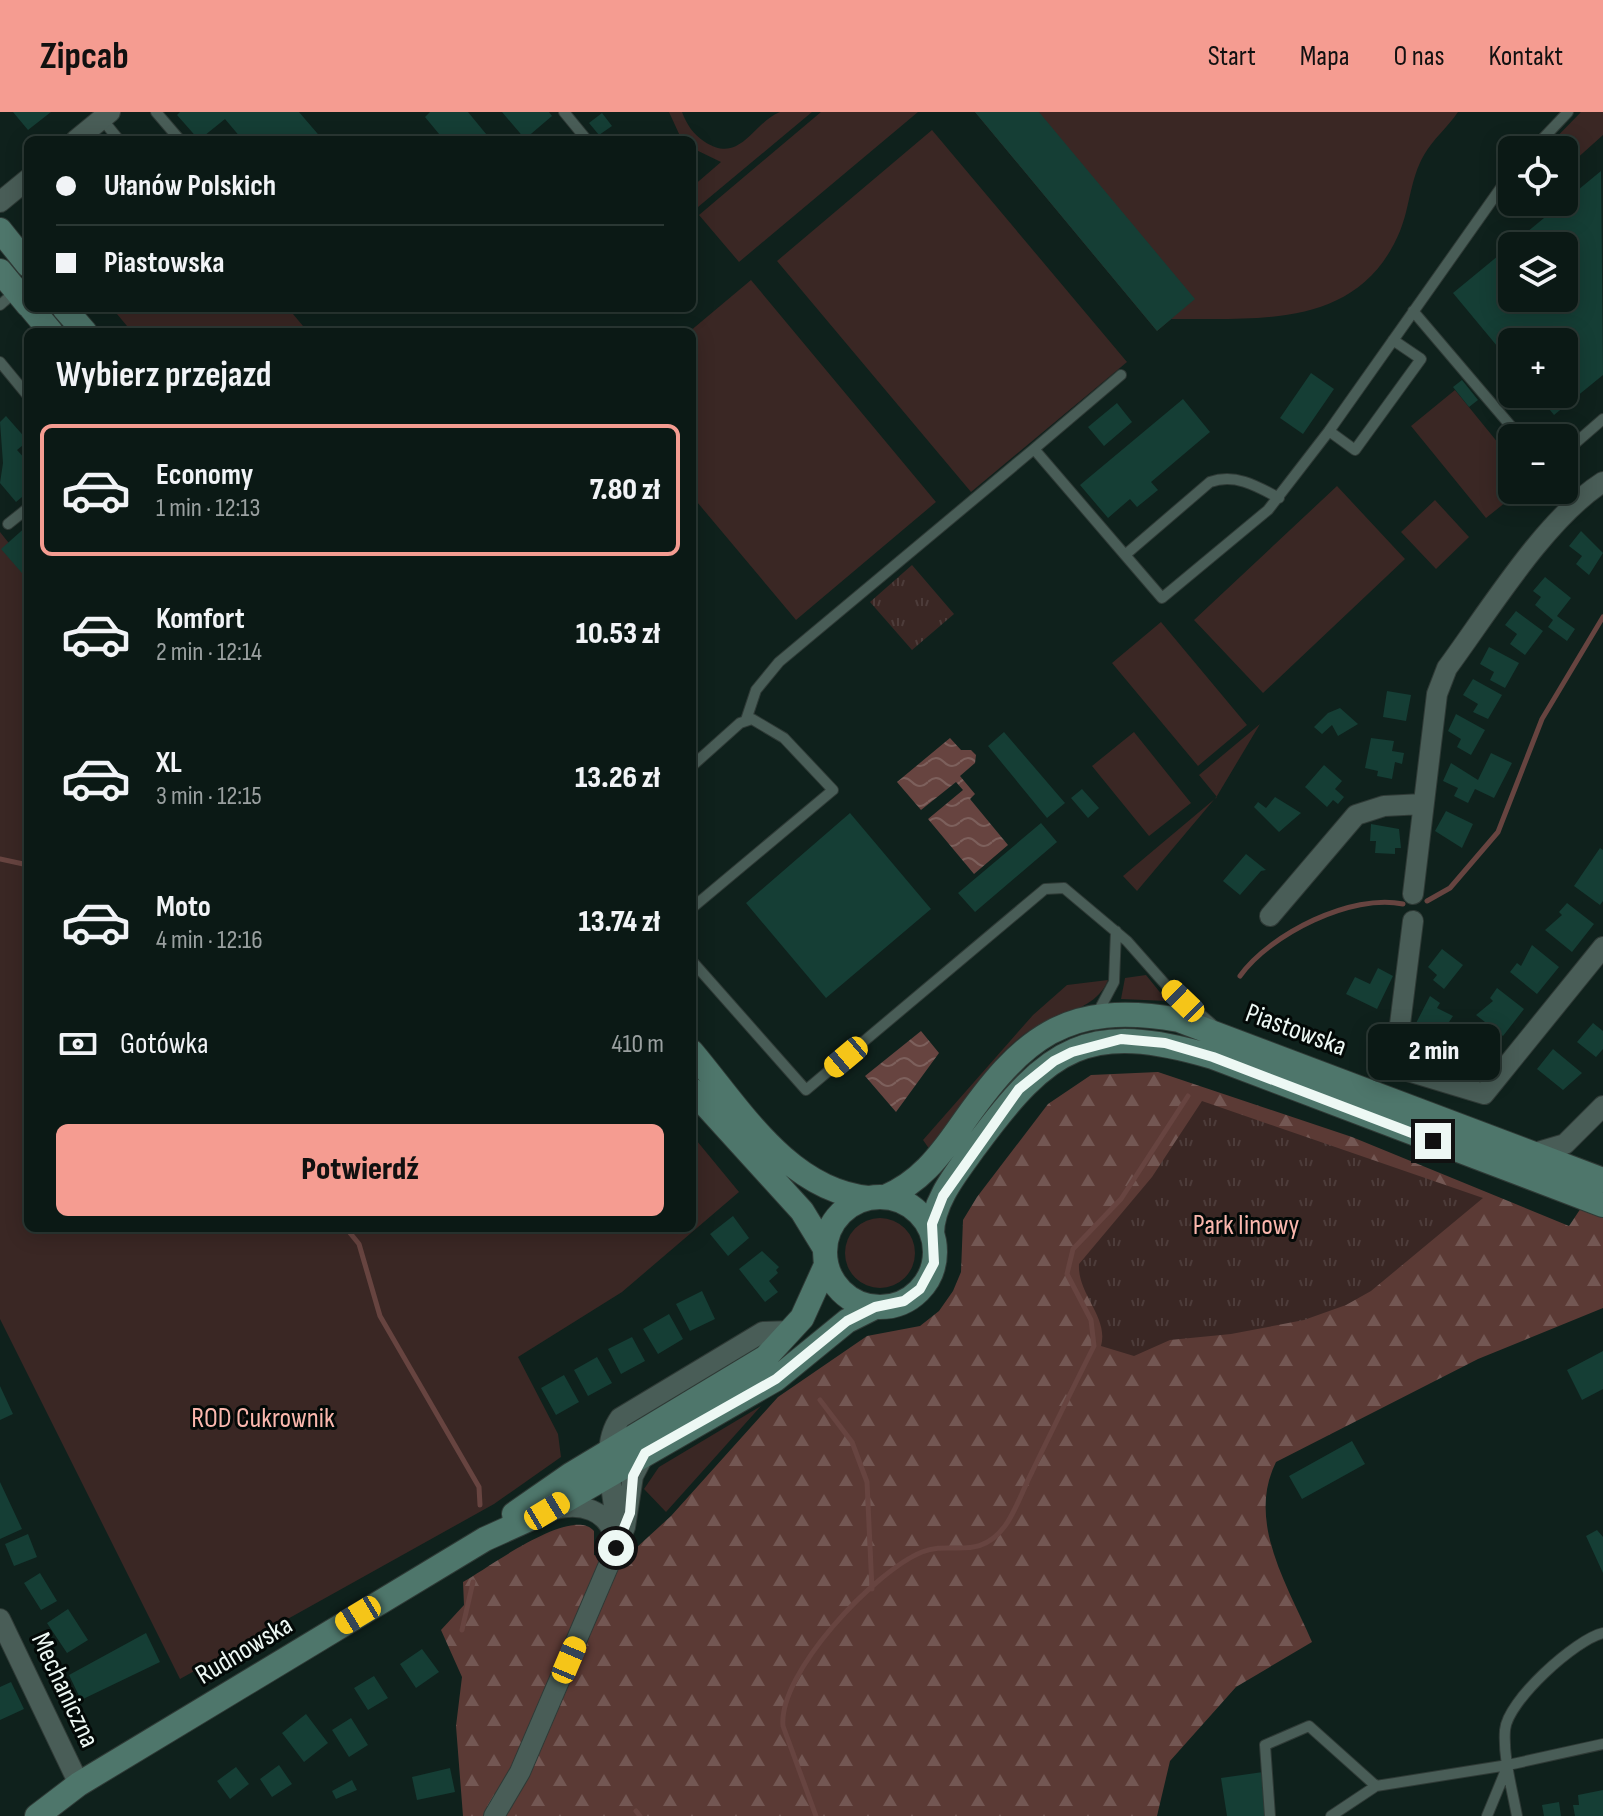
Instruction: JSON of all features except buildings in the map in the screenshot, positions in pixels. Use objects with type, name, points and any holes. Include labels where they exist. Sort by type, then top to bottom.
[{"type":"main road","points":[[0,230],[24,260]]},
{"type":"main road","points":[[0,271],[19,302]]},
{"type":"main road","points":[[30,312],[47,328]]},
{"type":"main road","points":[[68,312],[82,328]]},
{"type":"main road","name":"Piastowska","points":[[876,1198],[909,1185],[927,1169],[1000,1072],[1017,1055],[1053,1030],[1094,1017],[1143,1013],[1179,1020],[1234,1039],[1603,1180]]},
{"type":"main road","name":"Piastowska","points":[[932,1234],[933,1217],[943,1196],[1019,1089],[1054,1061],[1072,1052],[1121,1039],[1165,1043],[1213,1057],[1603,1205]]},
{"type":"main road","points":[[696,1057],[790,1163],[824,1188],[914,1208],[932,1234],[935,1253],[926,1281],[904,1301],[875,1307],[856,1302],[840,1291],[802,1211],[696,1094]]},
{"type":"main road","points":[[825,1256],[838,1215],[852,1204],[876,1198]]},
{"type":"main road","name":"Rudnowska","points":[[37,1816],[79,1784],[485,1539],[547,1511],[611,1462],[766,1357],[792,1331],[825,1256]]},
{"type":"main road","name":"Rudnowska","points":[[485,1539],[545,1492],[611,1462],[645,1453],[776,1379],[847,1321],[875,1307]]},
{"type":"street","points":[[80,136],[103,114]]},
{"type":"street","points":[[0,202],[24,182]]},
{"type":"street","points":[[1413,894],[1437,694],[1447,668],[1551,532],[1580,499],[1603,482]]},
{"type":"street","points":[[1270,916],[1356,815],[1384,806],[1423,804]]},
{"type":"street","points":[[1413,921],[1396,1056],[1401,1066],[1411,1072],[1484,1094],[1603,947]]},
{"type":"street","points":[[1531,1154],[1565,1144],[1603,1106]]},
{"type":"street","points":[[494,1816],[520,1772],[616,1548],[630,1513],[633,1476],[645,1453]]},
{"type":"street","points":[[611,1462],[616,1548]]},
{"type":"street","points":[[547,1511],[581,1506],[601,1514],[614,1532],[616,1548]]},
{"type":"street","name":"Mechaniczna","points":[[0,1619],[79,1784]]},
{"type":"lane","points":[[156,112],[177,136]]},
{"type":"lane","points":[[564,112],[584,136]]},
{"type":"lane","points":[[1545,136],[1568,112]]},
{"type":"lane","points":[[103,114],[117,136]]},
{"type":"lane","points":[[1034,449],[1162,598],[1279,498],[1498,192]]},
{"type":"lane","points":[[1413,311],[1509,424]]},
{"type":"lane","points":[[1329,431],[1355,450],[1421,359],[1393,340]]},
{"type":"lane","points":[[0,362],[24,391]]},
{"type":"lane","points":[[696,763],[746,720],[756,690],[779,662],[1121,375]]},
{"type":"lane","points":[[1578,441],[1603,419]]},
{"type":"lane","points":[[1125,555],[1210,482],[1220,479],[1243,481],[1279,498]]},
{"type":"lane","points":[[8,524],[24,511]]},
{"type":"lane","points":[[696,905],[833,790],[784,738],[758,720],[746,720]]},
{"type":"lane","points":[[696,966],[806,1090],[1045,889],[1064,888],[1116,931],[1183,1001],[1234,1039]]},
{"type":"lane","points":[[1094,1017],[1105,1004],[1114,982],[1116,931]]},
{"type":"lane","points":[[1517,1816],[1505,1727],[1513,1708],[1576,1645],[1603,1633]]},
{"type":"lane","points":[[1270,1816],[1265,1745],[1309,1726],[1376,1786]]},
{"type":"lane","points":[[1331,1816],[1376,1786],[1508,1765],[1603,1744]]},
{"type":"lane","points":[[1487,1816],[1508,1765]]},
{"type":"green space","points":[[669,112],[682,112],[691,129],[701,139],[717,148],[728,149],[746,140],[770,117],[780,112],[812,112],[696,209],[696,184],[721,162],[696,150],[696,136],[680,136]]},
{"type":"green space","points":[[821,112],[918,112],[739,262],[699,215]]},
{"type":"green space","points":[[975,112],[1458,112],[1424,155],[1400,231],[1382,263],[1359,286],[1333,302],[1303,312],[1238,319],[1171,319],[1157,331]]},
{"type":"green space","points":[[1581,112],[1603,112],[1603,135],[1578,157],[1578,136],[1558,136]]},
{"type":"green space","points":[[932,130],[1127,362],[971,492],[777,261]]},
{"type":"green space","points":[[751,280],[936,502],[796,620],[696,501],[694,328]]},
{"type":"green space","points":[[115,312],[291,312],[305,328],[129,328]]},
{"type":"green space","points":[[1455,390],[1498,443],[1498,504],[1504,504],[1486,518],[1411,426]]},
{"type":"green space","points":[[1337,486],[1405,559],[1263,693],[1194,620]]},
{"type":"green space","points":[[1435,500],[1469,537],[1436,569],[1401,532]]},
{"type":"green space","name":"ROD Cukrownik","points":[[0,532],[24,562],[24,1232],[692,1232],[622,1292],[518,1357],[558,1434],[561,1457],[494,1504],[180,1679],[0,1319]]},
{"type":"green space","points":[[912,565],[954,614],[912,650],[870,602]]},
{"type":"green space","points":[[1161,622],[1247,725],[1198,766],[1112,663]]},
{"type":"green space","points":[[1260,724],[1217,796],[1199,775]]},
{"type":"green space","points":[[1134,732],[1191,803],[1149,836],[1092,766]]},
{"type":"green space","points":[[1214,799],[1137,891],[1123,876]]},
{"type":"green space","points":[[1146,975],[1167,1001],[1121,999],[1125,978]]},
{"type":"green space","points":[[1108,980],[1093,1000],[1034,1028],[1009,1047],[972,1089],[930,1150],[923,1140],[1033,1015],[1067,985]]},
{"type":"green space","points":[[1158,1072],[1352,1137],[1569,1226],[1603,1175],[1603,1308],[1478,1359],[1276,1462],[1268,1485],[1268,1531],[1282,1576],[1312,1642],[1236,1687],[1170,1761],[1157,1816],[463,1816],[456,1726],[462,1677],[441,1630],[464,1605],[463,1582],[530,1542],[568,1526],[583,1525],[594,1531],[594,1555],[626,1564],[635,1549],[671,1516],[778,1397],[867,1336],[920,1326],[939,1311],[961,1272],[963,1220],[1048,1104],[1091,1075]]},
{"type":"green space","name":"Park linowy","points":[[1202,1101],[1483,1198],[1371,1291],[1346,1305],[1304,1320],[1231,1334],[1170,1340],[1134,1356],[1101,1346],[1101,1325],[1083,1285],[1079,1264],[1152,1177]]},
{"type":"green space","name":"ROD Cukrownik","points":[[696,1140],[739,1192],[696,1229]]},
{"type":"green space","points":[[880,1218],[905,1228],[915,1253],[905,1278],[880,1288],[855,1278],[845,1253],[855,1228]]},
{"type":"green space","points":[[761,1406],[666,1512],[644,1489],[659,1467]]},
{"type":"water","points":[[950,738],[961,750],[971,750],[976,755],[975,763],[960,776],[975,794],[970,799],[1008,845],[974,874],[928,819],[963,790],[956,782],[921,810],[897,782]]},
{"type":"water","points":[[921,1031],[939,1053],[896,1112],[865,1076]]},
{"type":"waterway","points":[[1427,901],[1450,888],[1498,832],[1542,719],[1603,617]]},
{"type":"waterway","points":[[0,859],[24,864]]},
{"type":"waterway","points":[[1240,976],[1271,945],[1314,920],[1360,905],[1383,902],[1403,904]]},
{"type":"waterway","points":[[816,1816],[783,1726],[786,1704],[796,1679],[833,1626],[856,1601],[902,1563],[933,1549],[985,1544],[1005,1526],[1094,1346],[1091,1320],[1067,1274],[1073,1249],[1121,1199],[1188,1096]]},
{"type":"waterway","points":[[349,1232],[359,1244],[380,1316],[479,1487],[480,1505]]},
{"type":"waterway","points":[[820,1400],[852,1442],[867,1482],[872,1589]]},
{"type":"waterway","points":[[462,1630],[473,1582]]},
{"type":"waterway","points":[[636,1811],[640,1816]]},
{"type":"route","points":[[616,1548],[630,1513],[633,1476],[645,1453],[776,1379],[833,1331],[860,1313],[875,1307],[895,1305],[920,1289],[934,1263],[932,1224],[943,1196],[1019,1089],[1054,1061],[1072,1052],[1121,1039],[1165,1043],[1213,1057],[1433,1141]]}]
